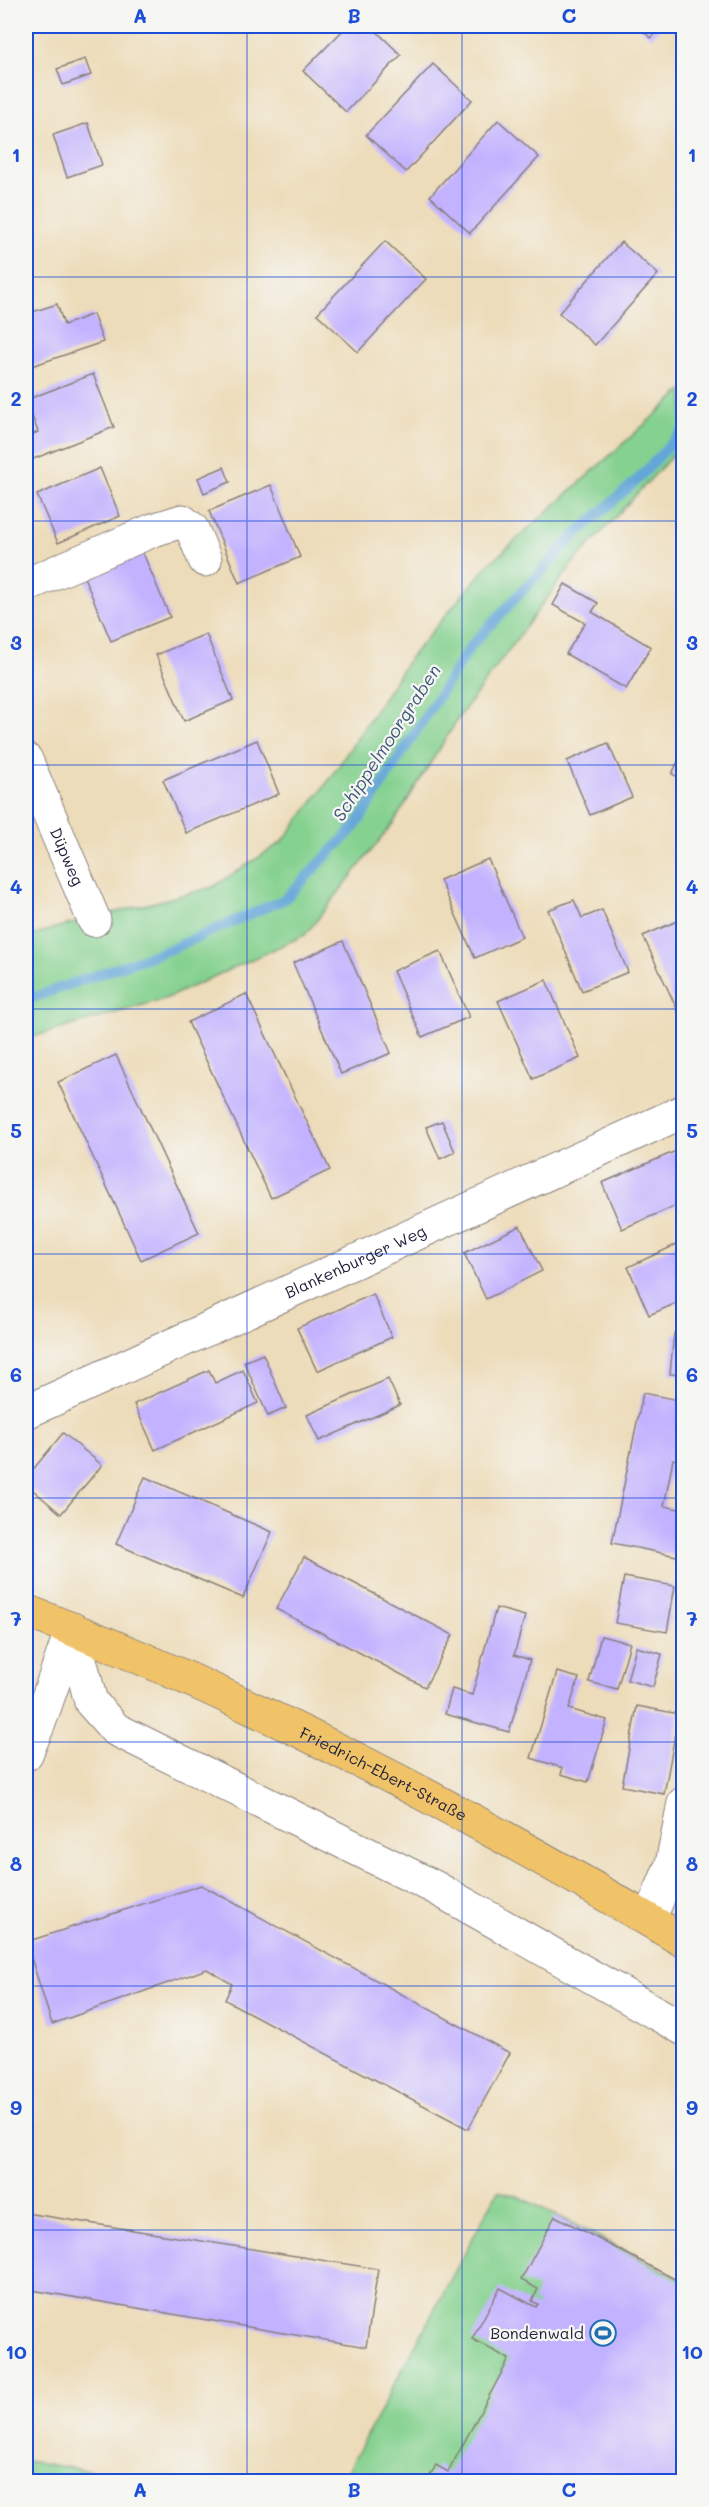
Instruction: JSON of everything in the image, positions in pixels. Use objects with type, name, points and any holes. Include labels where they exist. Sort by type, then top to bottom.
[{"type":"main road","name":"Friedrich-Ebert-Straße","points":[[26,1611],[233,1698],[474,1822],[684,1941]]},
{"type":"street","points":[[26,585],[153,530],[182,522],[192,529],[205,560]]},
{"type":"street","name":"Düpweg","points":[[26,760],[94,920]]},
{"type":"street","name":"Blankenburger Weg","points":[[26,1412],[684,1111]]},
{"type":"street","points":[[26,1754],[72,1629]]},
{"type":"street","points":[[72,1629],[91,1702],[115,1729],[435,1888],[684,2029]]},
{"type":"street","points":[[649,1920],[672,1864],[684,1803]]},
{"type":"green space","points":[[683,390],[683,444],[573,563],[459,717],[394,822],[305,935],[167,998],[26,1039],[26,938],[55,928],[213,887],[282,842],[330,779],[409,659],[488,565]]},
{"type":"green space","name":"Bondenwald","points":[[498,2191],[518,2196],[683,2280],[683,2481],[342,2482]]},
{"type":"green space","points":[[26,2461],[158,2481],[26,2481]]},
{"type":"building","points":[[347,26],[371,26],[401,55],[346,112],[303,71]]},
{"type":"building","points":[[637,26],[662,26],[651,38]]},
{"type":"building","points":[[85,59],[91,75],[63,85],[57,69]]},
{"type":"building","points":[[433,64],[472,100],[406,172],[366,135]]},
{"type":"building","points":[[498,120],[539,157],[470,233],[430,196]]},
{"type":"building","points":[[88,123],[102,165],[67,177],[53,135]]},
{"type":"building","points":[[385,241],[426,279],[358,352],[317,314]]},
{"type":"building","points":[[621,242],[658,274],[595,345],[559,313]]},
{"type":"building","points":[[57,304],[64,325],[93,314],[103,342],[26,368],[26,314]]},
{"type":"building","points":[[93,374],[114,427],[26,462],[26,437],[38,432],[26,400]]},
{"type":"building","points":[[224,467],[230,482],[204,493],[198,478]]},
{"type":"building","points":[[100,468],[120,516],[58,543],[37,495]]},
{"type":"building","points":[[271,485],[300,557],[239,583],[209,511]]},
{"type":"building","points":[[140,546],[170,617],[111,641],[81,570]]},
{"type":"building","points":[[565,584],[598,603],[592,612],[651,647],[626,689],[566,654],[585,623],[553,605]]},
{"type":"building","points":[[206,634],[233,700],[184,721],[156,655]]},
{"type":"building","points":[[257,740],[279,794],[186,833],[163,780]]},
{"type":"building","points":[[608,743],[632,797],[590,815],[567,761]]},
{"type":"building","points":[[680,757],[684,759],[684,780],[672,774]]},
{"type":"building","points":[[488,859],[522,937],[475,958],[440,880]]},
{"type":"building","points":[[574,900],[582,918],[602,910],[628,972],[582,991],[548,910]]},
{"type":"building","points":[[684,918],[684,1024],[643,936]]},
{"type":"building","points":[[343,941],[391,1053],[341,1074],[293,963]]},
{"type":"building","points":[[440,951],[469,1017],[422,1037],[393,971]]},
{"type":"building","points":[[546,980],[580,1058],[533,1079],[498,1001]]},
{"type":"building","points":[[246,994],[330,1170],[271,1198],[188,1022]]},
{"type":"building","points":[[116,1055],[199,1233],[141,1260],[58,1082]]},
{"type":"building","points":[[442,1121],[455,1152],[440,1159],[426,1127]]},
{"type":"building","points":[[676,1151],[684,1167],[684,1202],[622,1229],[602,1183]]},
{"type":"building","points":[[520,1226],[542,1271],[486,1299],[464,1253]]},
{"type":"building","points":[[684,1241],[684,1300],[649,1315],[628,1267]]},
{"type":"building","points":[[373,1294],[392,1337],[317,1371],[297,1328]]},
{"type":"building","points":[[674,1333],[684,1334],[684,1375],[670,1374]]},
{"type":"building","points":[[263,1354],[286,1408],[268,1416],[244,1362]]},
{"type":"building","points":[[209,1370],[215,1383],[243,1370],[258,1403],[155,1450],[134,1404]]},
{"type":"building","points":[[388,1379],[400,1405],[319,1441],[307,1415]]},
{"type":"building","points":[[643,1393],[684,1401],[684,1461],[673,1459],[664,1506],[684,1510],[682,1557],[612,1543]]},
{"type":"building","points":[[63,1433],[102,1465],[61,1514],[26,1484],[26,1478]]},
{"type":"building","points":[[145,1477],[272,1532],[243,1598],[116,1544]]},
{"type":"building","points":[[304,1557],[453,1635],[425,1687],[276,1609]]},
{"type":"building","points":[[624,1577],[675,1586],[667,1632],[615,1623]]},
{"type":"building","points":[[496,1608],[525,1616],[514,1655],[530,1660],[509,1732],[445,1714],[452,1689],[472,1695]]},
{"type":"building","points":[[601,1636],[630,1643],[617,1689],[589,1682]]},
{"type":"building","points":[[636,1647],[662,1654],[653,1687],[627,1680]]},
{"type":"building","points":[[557,1672],[579,1678],[569,1709],[607,1720],[588,1782],[561,1774],[563,1768],[531,1758]]},
{"type":"building","points":[[637,1706],[679,1714],[664,1794],[622,1786]]},
{"type":"building","points":[[201,1885],[510,2053],[468,2129],[225,2000],[232,1984],[207,1969],[52,2024],[26,1942]]},
{"type":"building","points":[[26,2213],[378,2269],[366,2347],[26,2289]]},
{"type":"building","name":"Bondenwald","points":[[555,2216],[684,2284],[684,2481],[427,2481],[436,2465],[448,2472],[509,2359],[472,2339],[500,2288],[536,2307],[538,2304],[532,2301],[538,2289],[521,2280]]},
{"type":"waterway","name":"Schippelmoorgraben","points":[[26,1000],[173,948],[285,899],[355,827],[470,647],[573,537],[637,480],[684,430]]},
{"type":"place","name":"Bondenwald","points":[[603,2333]]}]
